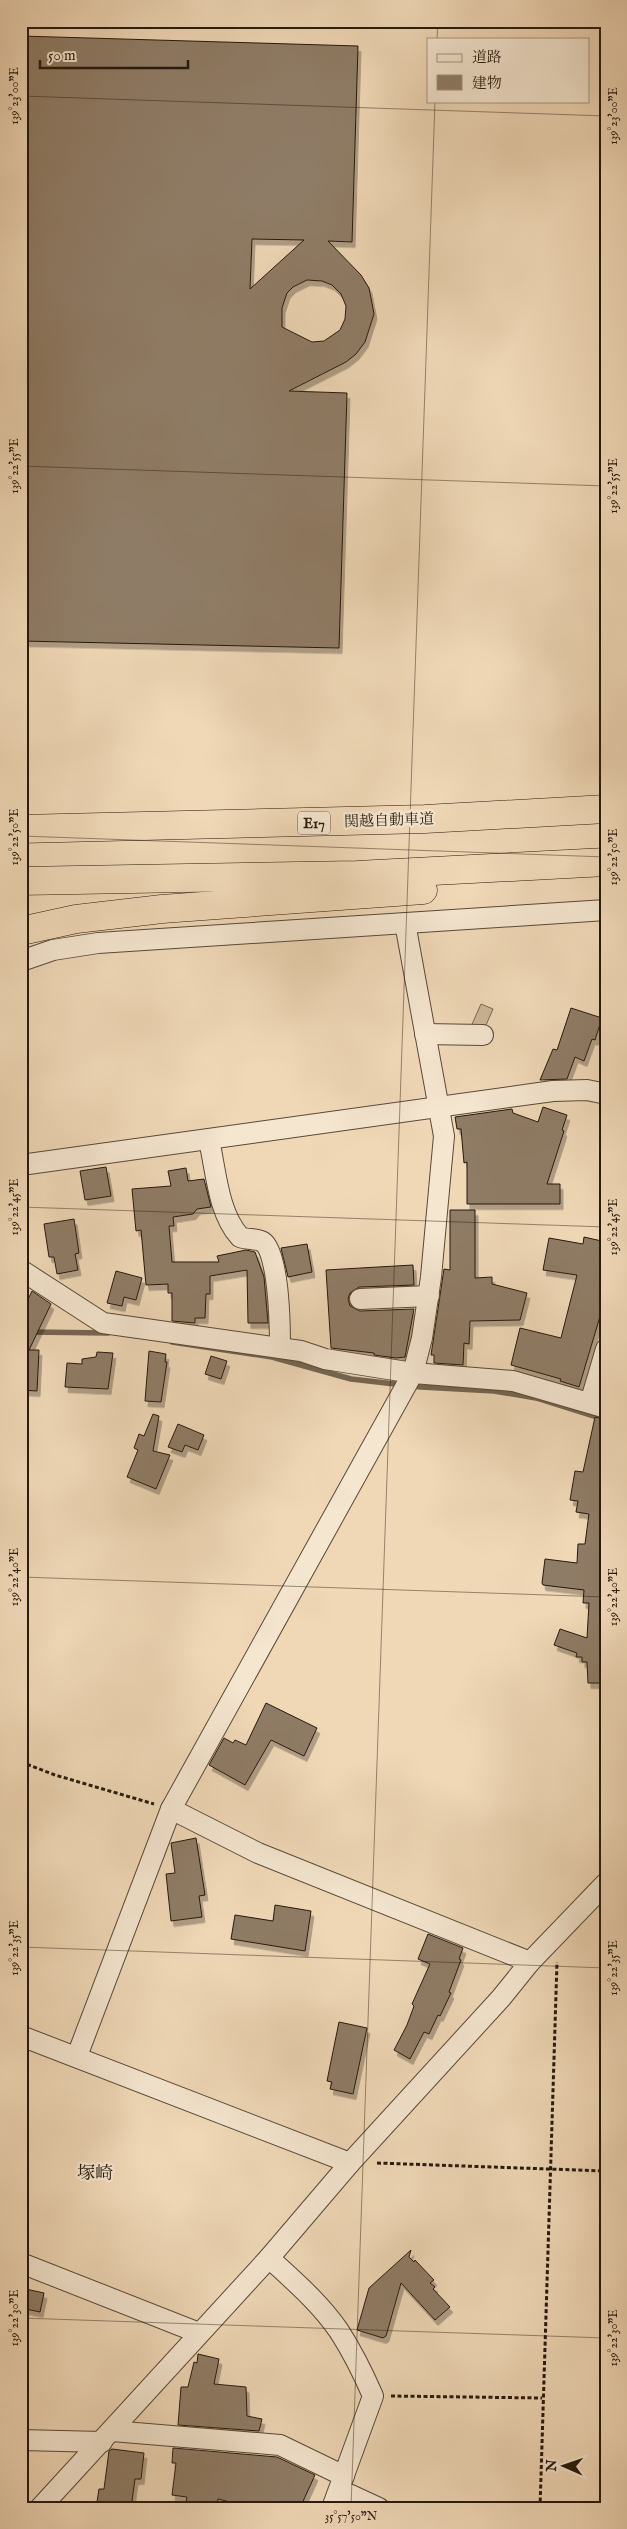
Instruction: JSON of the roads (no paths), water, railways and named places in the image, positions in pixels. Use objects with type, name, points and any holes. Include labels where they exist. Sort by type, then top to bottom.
[{"type":"highway","name":"関越自動車道","points":[[21,829],[137,828],[425,819],[606,809]]},
{"type":"highway","points":[[21,820],[137,828]]},
{"type":"highway","points":[[21,881],[357,875],[601,862]]},
{"type":"highway","points":[[21,931],[76,920],[162,909],[347,896],[544,876],[601,862]]},
{"type":"street","points":[[21,962],[53,950],[98,944],[606,910]]},
{"type":"street","points":[[77,2056],[171,1809],[410,1380],[422,1338],[428,1296],[444,1136],[404,923]]},
{"type":"street","points":[[424,1034],[483,1035]]},
{"type":"street","points":[[21,1165],[553,1091],[587,1090],[606,1094]]},
{"type":"street","points":[[209,1140],[225,1210],[232,1228],[240,1238],[261,1241],[268,1247],[279,1294],[280,1348]]},
{"type":"street","points":[[21,1270],[102,1323],[280,1348],[410,1380],[513,1381],[598,1406],[606,1349]]},
{"type":"street","points":[[360,1299],[428,1296]]},
{"type":"street","points":[[171,1809],[258,1853],[530,1962]]},
{"type":"street","points":[[40,2508],[269,2258],[350,2162],[501,1998],[530,1962],[606,1883]]},
{"type":"street","points":[[21,2036],[350,2162]]},
{"type":"street","points":[[269,2258],[308,2295],[338,2330],[360,2367],[373,2396],[339,2491]]},
{"type":"street","points":[[21,2263],[200,2334]]},
{"type":"street","points":[[21,2440],[107,2436],[280,2445],[339,2491],[379,2508]]},
{"type":"waterway","points":[[30,1332],[108,1333]]},
{"type":"waterway","points":[[172,1342],[272,1357],[351,1379],[421,1387],[494,1391],[536,1398],[606,1420]]},
{"type":"district","name":"塚崎","points":[[95,2173]]}]
